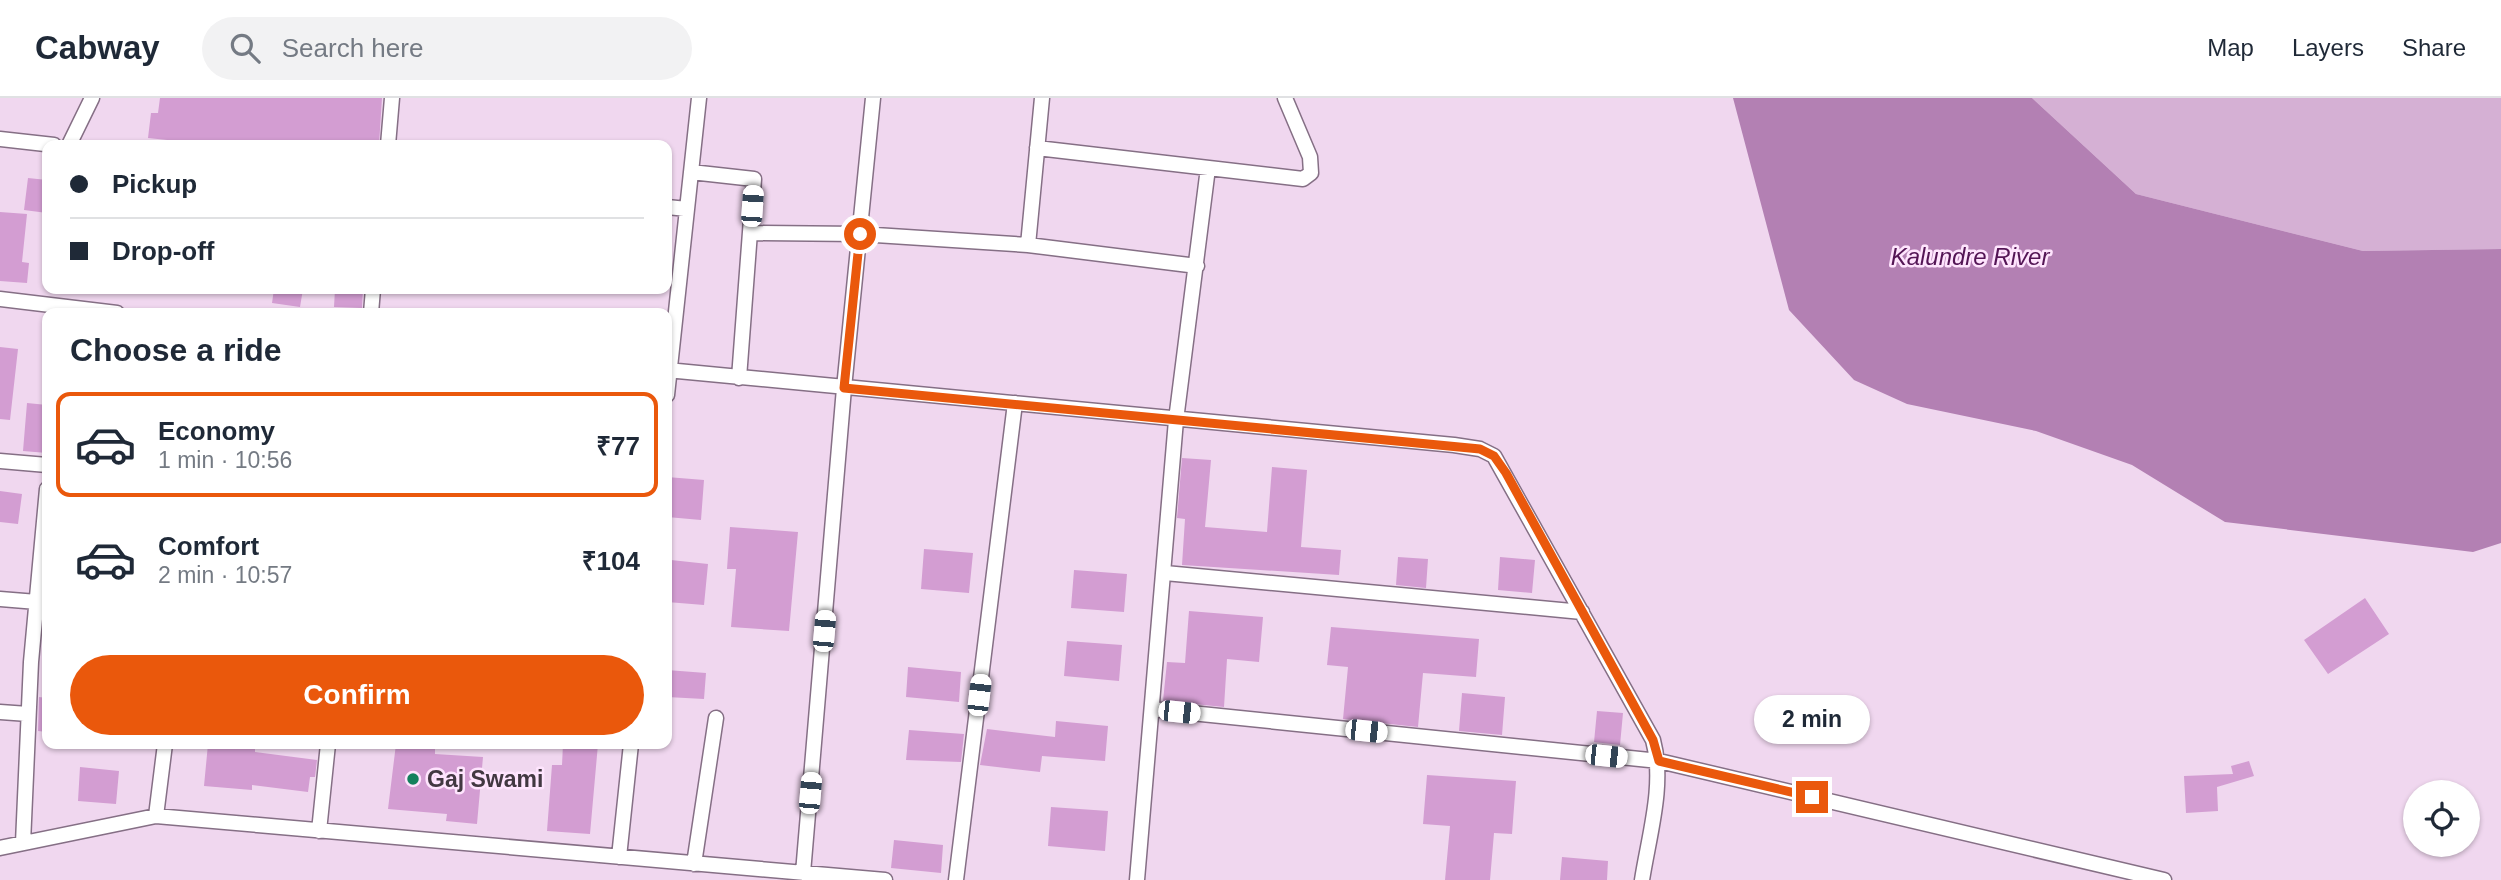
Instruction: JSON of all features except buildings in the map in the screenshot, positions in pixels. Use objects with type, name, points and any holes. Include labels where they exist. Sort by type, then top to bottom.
[{"type":"street","points":[[71,140],[92,98]]},
{"type":"street","points":[[388,140],[392,98]]},
{"type":"street","points":[[672,336],[699,98]]},
{"type":"street","points":[[803,873],[844,388],[873,98]]},
{"type":"street","points":[[1028,245],[1042,98]]},
{"type":"street","points":[[1037,148],[1295,179],[1308,176],[1312,168],[1285,98]]},
{"type":"street","points":[[0,139],[42,144]]},
{"type":"street","points":[[1137,880],[1176,420],[1208,169]]},
{"type":"street","points":[[691,172],[754,179],[739,377]]},
{"type":"street","points":[[672,208],[687,209]]},
{"type":"street","points":[[750,233],[860,234],[1028,245],[1197,266]]},
{"type":"street","points":[[0,299],[75,308]]},
{"type":"street","points":[[672,370],[1454,445],[1494,456],[1506,473],[1653,740],[1659,761],[1642,880]]},
{"type":"street","points":[[956,880],[1015,403]]},
{"type":"street","points":[[0,461],[42,465]]},
{"type":"street","points":[[23,843],[28,715],[42,546]]},
{"type":"street","points":[[1165,573],[1582,612]]},
{"type":"street","points":[[0,599],[37,602]]},
{"type":"street","points":[[1152,709],[1659,761],[2164,880]]},
{"type":"street","points":[[0,712],[28,715]]},
{"type":"street","points":[[694,864],[716,718]]},
{"type":"street","points":[[156,817],[164,749]]},
{"type":"street","points":[[319,831],[327,749]]},
{"type":"street","points":[[619,857],[630,749]]},
{"type":"street","points":[[0,848],[156,817],[885,880]]},
{"type":"shaded area","points":[[2032,98],[2501,98],[2501,249],[2363,251],[2136,194]]},
{"type":"water","name":"Kalundre River","points":[[1733,98],[2032,98],[2136,194],[2363,251],[2501,249],[2501,543],[2473,552],[2225,522],[2132,465],[2036,431],[1907,404],[1854,380],[1789,310]]},
{"type":"place","name":"Gaj Swami","points":[[413,779]]},
{"type":"route","points":[[860,234],[844,388],[1480,449],[1494,456],[1506,473],[1653,740],[1659,761],[1812,797]]}]
